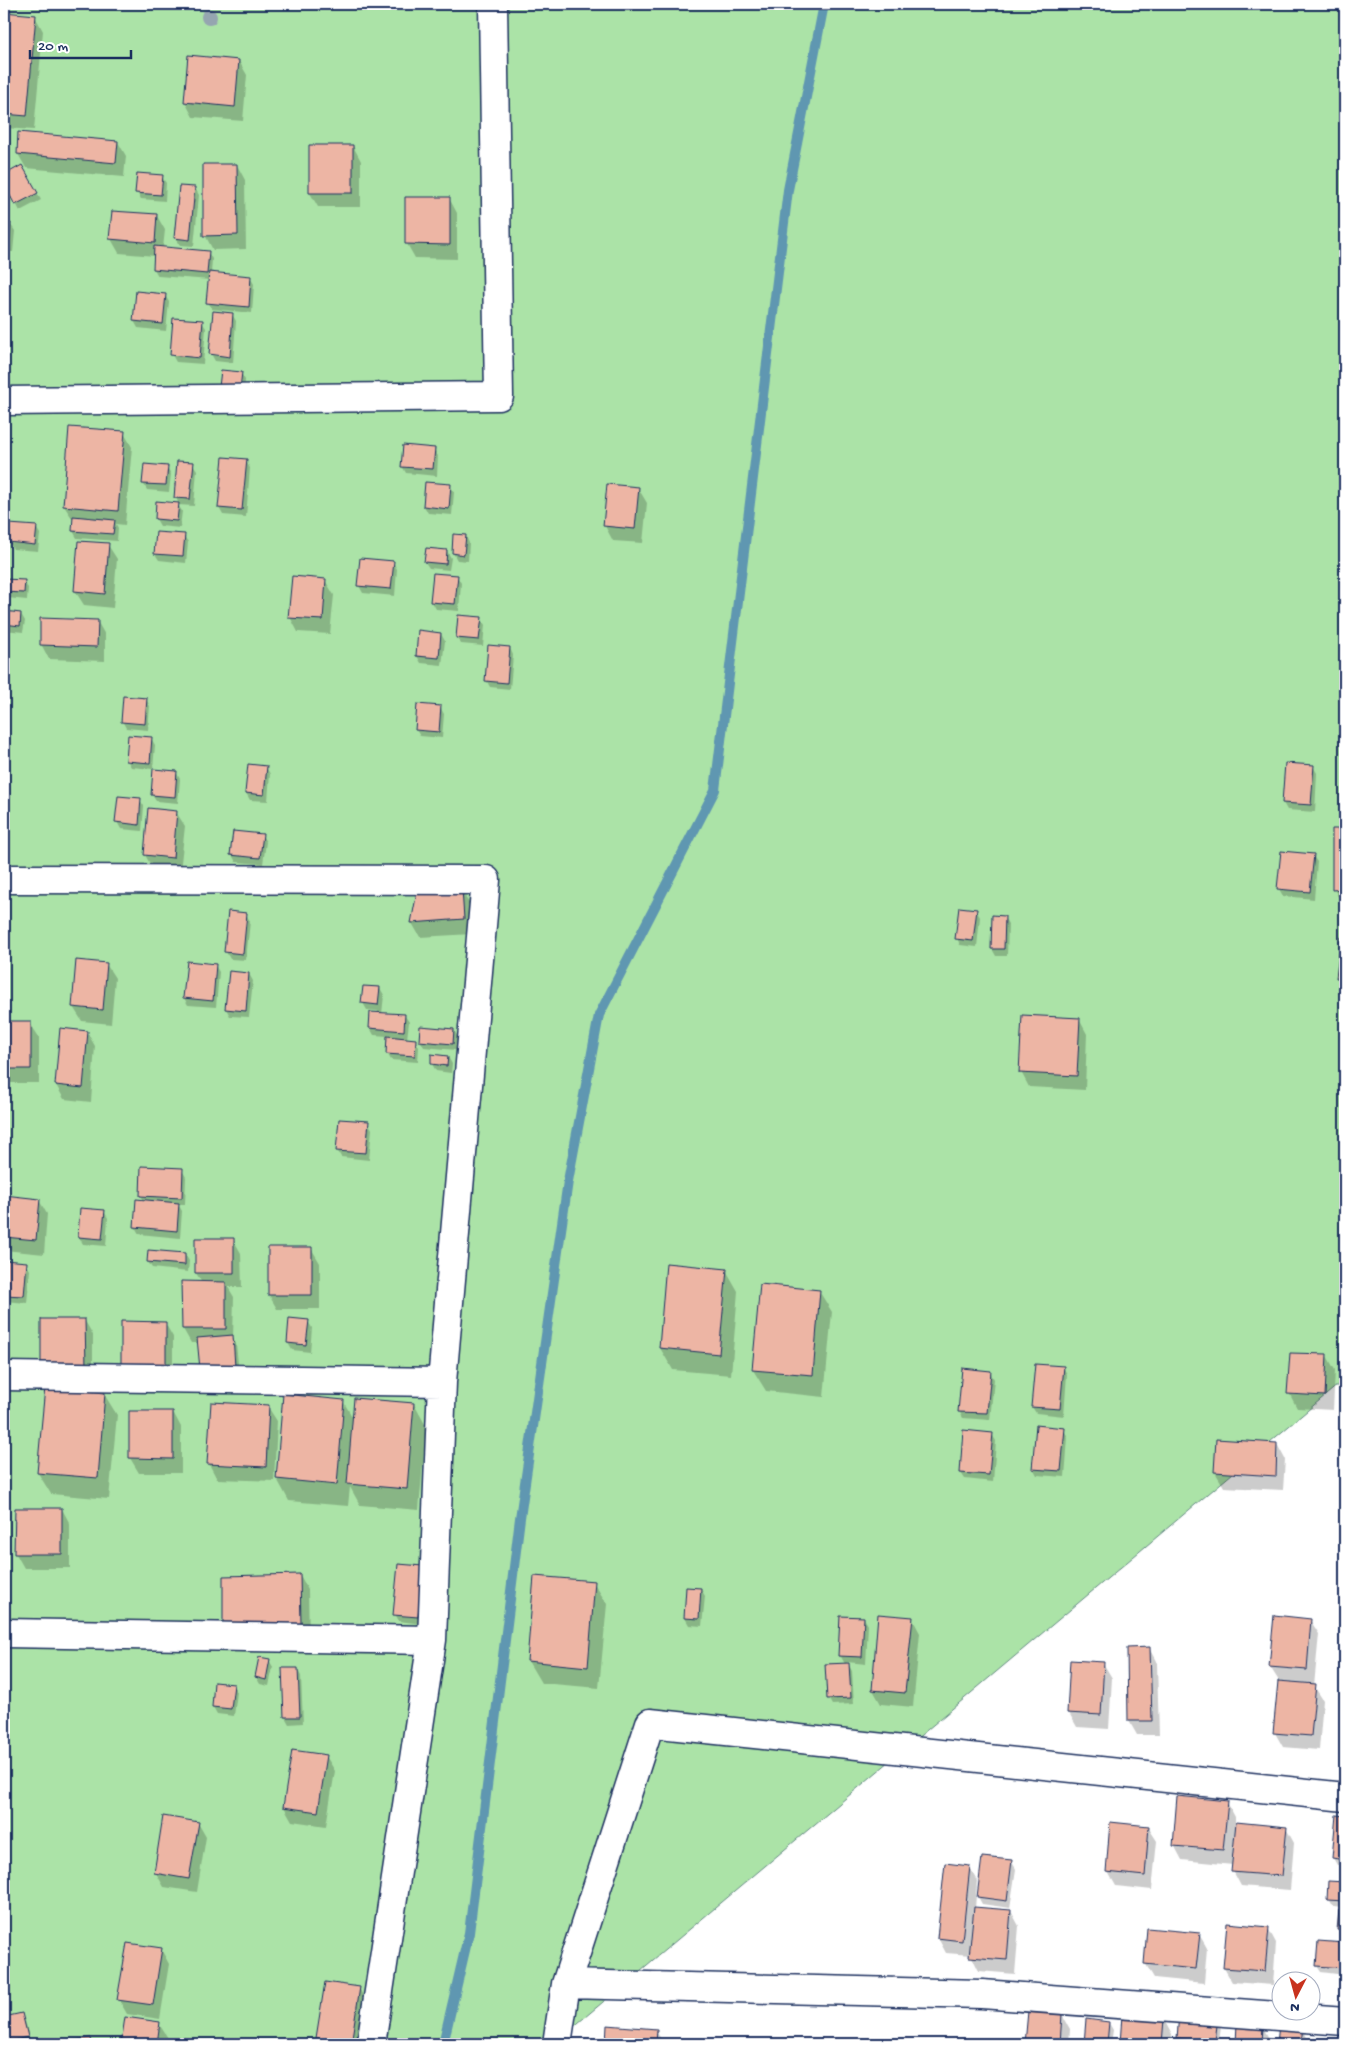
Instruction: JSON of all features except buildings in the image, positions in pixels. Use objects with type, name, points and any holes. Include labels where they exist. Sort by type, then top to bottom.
[{"type":"street","points":[[4,401],[499,396],[494,4]]},
{"type":"street","points":[[4,879],[486,880],[442,1382],[432,1640],[371,2044]]},
{"type":"street","points":[[4,1376],[442,1382]]},
{"type":"street","points":[[4,1633],[432,1640]]},
{"type":"street","points":[[557,2044],[566,1984],[650,1724],[1345,1796]]},
{"type":"street","points":[[566,1984],[982,1994],[1345,2020]]},
{"type":"green space","points":[[4,4],[1345,4],[1345,1379],[553,2044],[4,2044]]},
{"type":"waterway","points":[[443,2044],[469,1933],[520,1518],[568,1181],[599,1015],[715,790],[788,190],[824,4]]}]
